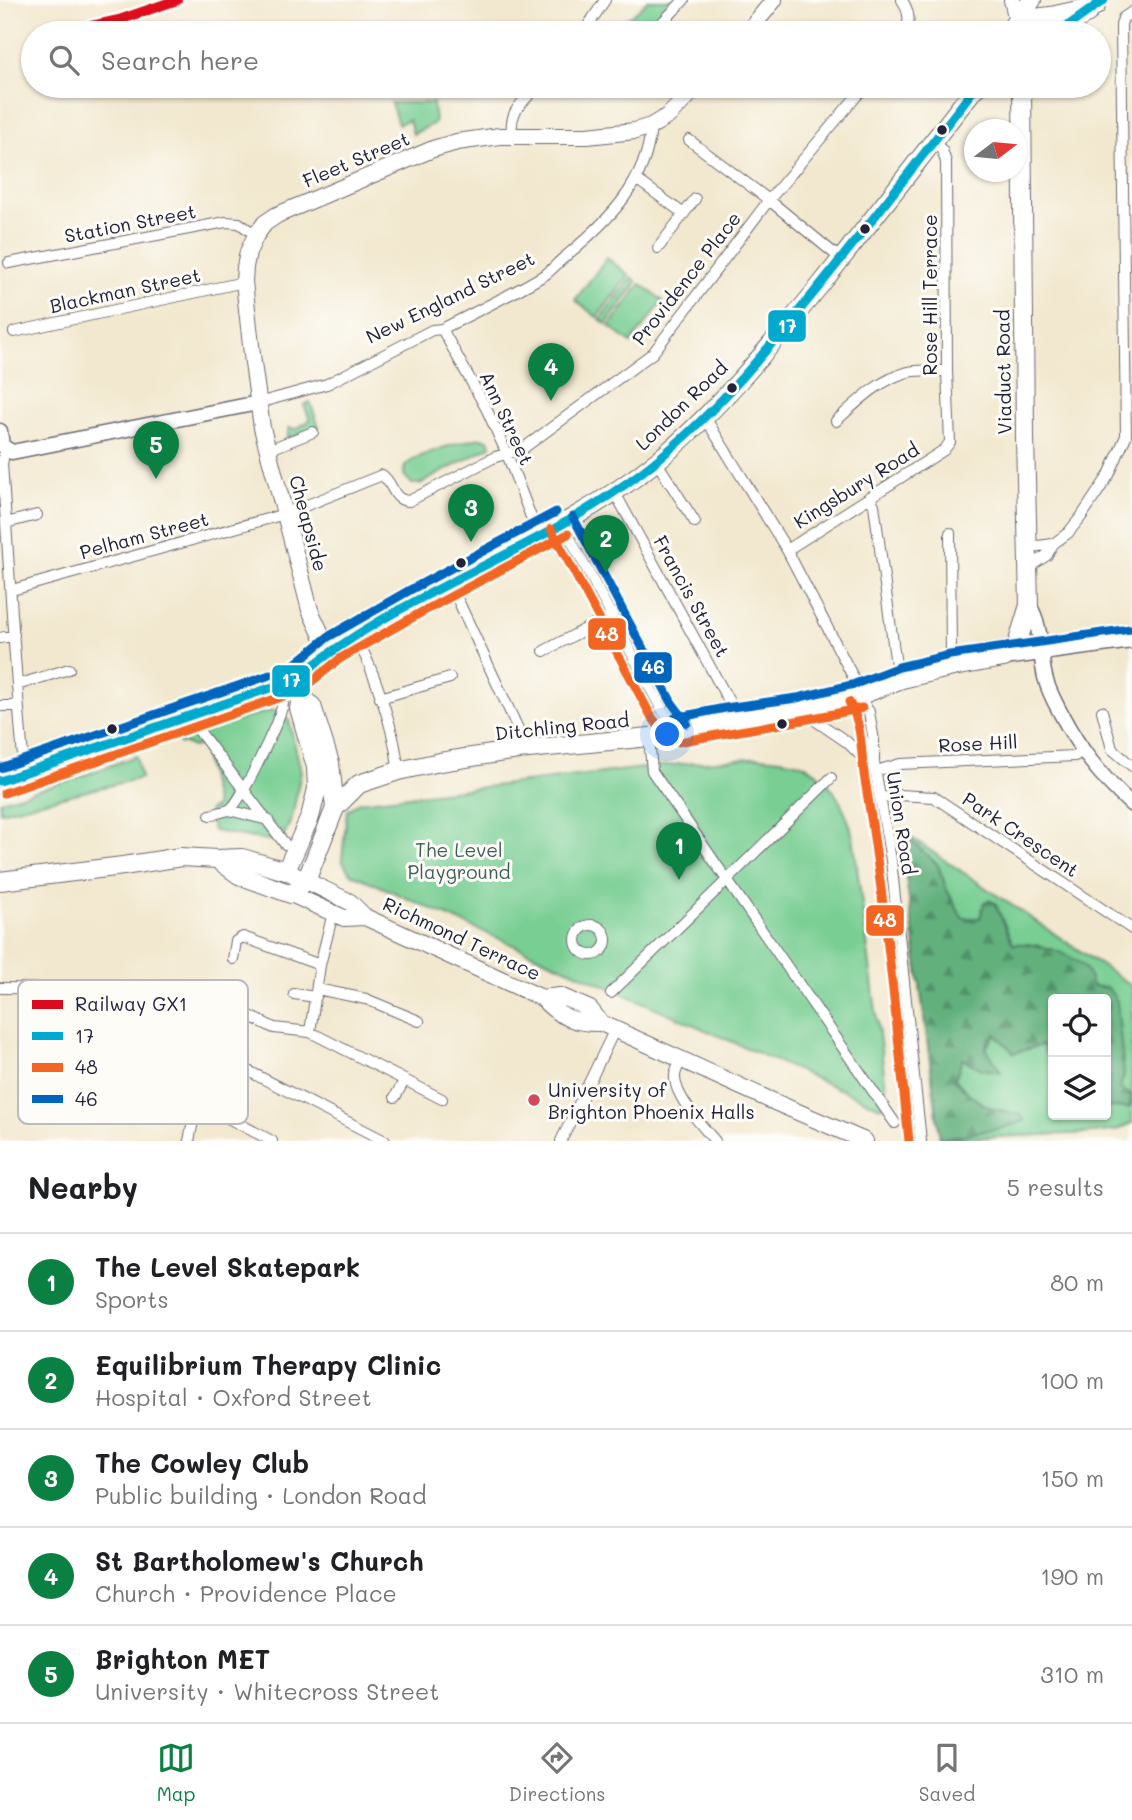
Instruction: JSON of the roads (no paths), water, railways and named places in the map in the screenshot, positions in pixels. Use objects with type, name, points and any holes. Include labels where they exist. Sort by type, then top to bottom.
[{"type":"highway","points":[[1019,21],[1032,0]]},
{"type":"highway","points":[[1037,21],[1100,3]]},
{"type":"highway","points":[[1075,21],[1100,3]]},
{"type":"highway","name":"London Road","points":[[296,679],[329,651],[562,523],[656,461],[705,416],[776,341],[968,98]]},
{"type":"highway","name":"Viaduct Road","points":[[1021,98],[1029,605]]},
{"type":"highway","points":[[1004,659],[1016,648],[1029,605]]},
{"type":"highway","name":"Ditchling Road","points":[[335,808],[359,784],[398,771],[518,750],[670,734],[677,730],[735,719],[799,710],[859,696],[902,679],[1004,659]]},
{"type":"highway","points":[[217,859],[239,875],[289,893],[306,881],[335,808],[330,763],[312,706],[302,698],[296,679]]},
{"type":"highway","points":[[0,881],[181,856],[242,858],[286,871],[310,817],[317,789],[315,760],[299,708],[302,698]]},
{"type":"main road","points":[[757,21],[774,0]]},
{"type":"main road","points":[[1012,0],[1013,21]]},
{"type":"main road","points":[[651,126],[668,116],[686,98]]},
{"type":"main road","name":"Fleet Street","points":[[256,234],[265,223],[277,215],[433,149],[479,138],[587,136],[635,131],[651,126]]},
{"type":"main road","points":[[256,234],[248,252],[244,282],[258,403]]},
{"type":"main road","name":"Cheapside","points":[[258,403],[310,610],[329,651]]},
{"type":"main road","points":[[286,871],[289,893]]},
{"type":"main road","name":"Richmond Terrace","points":[[286,871],[350,902],[365,917],[542,998],[560,996],[590,1009],[608,1026],[865,1141]]},
{"type":"main road","name":"Richmond Terrace","points":[[289,893],[344,918],[365,917]]},
{"type":"street","points":[[591,21],[605,0]]},
{"type":"street","points":[[664,21],[684,0]]},
{"type":"street","points":[[902,0],[908,21]]},
{"type":"street","points":[[1028,568],[1046,555],[1053,544],[1068,533],[1081,517],[1109,475],[1130,426],[1121,25],[1123,18],[1132,12]]},
{"type":"street","points":[[513,137],[513,113],[527,98]]},
{"type":"street","name":"Providence Place","points":[[382,475],[389,481],[396,498],[409,501],[495,457],[521,450],[653,353],[769,200],[855,98]]},
{"type":"street","name":"New England Street","points":[[258,403],[327,384],[394,348],[432,330],[442,329],[550,272],[596,231],[621,201],[636,179],[649,148],[651,126]]},
{"type":"street","points":[[690,140],[841,259]]},
{"type":"street","name":"Rose Hill Terrace","points":[[934,143],[942,150],[946,162],[950,442],[944,450]]},
{"type":"street","points":[[636,179],[684,214]]},
{"type":"street","points":[[658,248],[695,199]]},
{"type":"street","name":"Station Street","points":[[9,263],[226,222],[239,223],[256,234]]},
{"type":"street","name":"Blackman Street","points":[[14,332],[244,282]]},
{"type":"street","name":"Ann Street","points":[[442,329],[494,425],[534,525]]},
{"type":"street","points":[[836,421],[870,389],[889,380],[909,372],[947,371]]},
{"type":"street","points":[[0,431],[1,444],[5,450],[12,452],[258,403]]},
{"type":"street","name":"Union Road","points":[[705,416],[786,550],[869,712],[891,860],[920,1141]]},
{"type":"street","points":[[268,450],[313,432]]},
{"type":"street","points":[[5,450],[2,464],[2,497],[12,589],[18,706],[27,772]]},
{"type":"street","name":"Kingsbury Road","points":[[786,550],[944,450]]},
{"type":"street","points":[[656,461],[695,522]]},
{"type":"street","name":"Pelham Street","points":[[12,589],[285,514],[382,475]]},
{"type":"street","name":"Francis Street","points":[[614,491],[720,684],[735,719]]},
{"type":"street","points":[[869,497],[874,505],[896,665]]},
{"type":"street","points":[[6,523],[37,515]]},
{"type":"street","points":[[562,523],[662,710],[677,730]]},
{"type":"street","points":[[950,533],[953,667]]},
{"type":"street","points":[[1027,544],[1053,544]]},
{"type":"street","points":[[450,583],[520,733],[518,750]]},
{"type":"street","points":[[0,586],[12,589]]},
{"type":"street","name":"Viaduct Road","points":[[1029,605],[1036,616],[1040,633],[1040,655],[1048,688],[1081,751],[1129,797]]},
{"type":"street","points":[[544,651],[612,615]]},
{"type":"street","points":[[0,638],[14,635]]},
{"type":"street","points":[[355,636],[369,665],[380,698],[397,755],[398,771]]},
{"type":"street","name":"Ditchling Road","points":[[1004,659],[1132,641]]},
{"type":"street","points":[[17,685],[69,669]]},
{"type":"street","points":[[380,698],[450,678]]},
{"type":"street","points":[[0,781],[296,679]]},
{"type":"street","points":[[210,815],[235,807],[283,704]]},
{"type":"street","points":[[0,706],[18,706]]},
{"type":"street","points":[[799,710],[847,742],[875,766]]},
{"type":"street","points":[[1102,711],[1112,749],[1132,766]]},
{"type":"street","points":[[196,727],[285,844]]},
{"type":"street","points":[[649,737],[652,771],[895,1123]]},
{"type":"street","name":"Rose Hill","points":[[875,766],[1075,756],[1081,751]]},
{"type":"street","points":[[611,993],[831,778]]},
{"type":"street","name":"Park Crescent","points":[[882,798],[900,795],[934,797],[1132,929]]},
{"type":"street","points":[[229,810],[268,821]]},
{"type":"street","points":[[310,1032],[320,965],[333,913]]},
{"type":"street","points":[[233,959],[237,940],[243,937],[320,965]]},
{"type":"street","points":[[0,988],[18,988]]},
{"type":"street","points":[[294,994],[316,993],[366,999],[419,1021]]},
{"type":"street","points":[[248,1014],[275,1028],[310,1032],[442,1099]]},
{"type":"street","points":[[561,1141],[608,1026]]},
{"type":"street","points":[[681,1059],[675,1076],[679,1091],[715,1141]]},
{"type":"street","points":[[248,1071],[385,1141]]},
{"type":"street","points":[[395,1097],[404,1081]]},
{"type":"street","points":[[239,1124],[272,1141]]},
{"type":"rail line","name":"GX1","points":[[114,21],[177,0]]},
{"type":"place","name":"St Bartholomew's Church","points":[[551,401]]},
{"type":"place","name":"Brighton MET","points":[[156,479]]},
{"type":"place","name":"The Cowley Club","points":[[471,542]]},
{"type":"place","name":"Equilibrium Therapy Clinic","points":[[606,573]]},
{"type":"place","name":"The Level Skatepark","points":[[679,880]]},
{"type":"place","name":"University of Brighton Phoenix Halls","points":[[534,1100]]},
{"type":"park label","name":"The Level Playground","points":[[459,860]]}]
